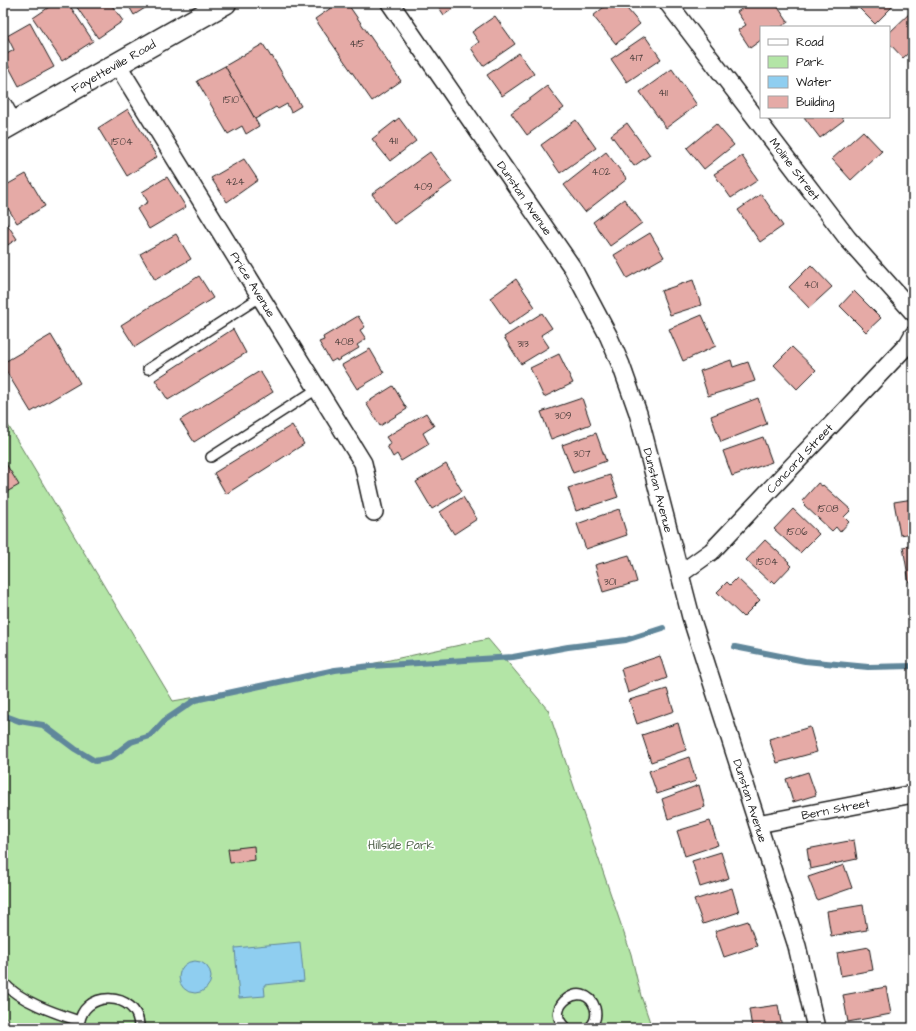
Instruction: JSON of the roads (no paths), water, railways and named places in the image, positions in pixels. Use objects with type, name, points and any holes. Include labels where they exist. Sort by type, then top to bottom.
[{"type":"main road","name":"Fayetteville Road","points":[[6,119],[116,64],[225,3]]},
{"type":"street","name":"Dunstan Avenue","points":[[390,3],[572,267],[602,324],[621,365],[638,413],[699,642],[797,946],[816,1028]]},
{"type":"street","name":"Moline Street","points":[[668,3],[848,238],[913,312]]},
{"type":"street","name":"Price Avenue","points":[[116,64],[363,463],[374,512]]},
{"type":"street","name":"Concord Street","points":[[680,574],[712,551],[908,344],[913,335]]},
{"type":"street","name":"Bern Street","points":[[758,824],[913,794]]},
{"type":"lane","points":[[148,369],[260,297]]},
{"type":"lane","points":[[211,457],[317,389]]},
{"type":"lane","points":[[3,982],[7,987],[37,1006],[79,1025],[83,1012],[92,1003],[104,998],[118,1000],[127,1004],[135,1013],[139,1028]]},
{"type":"lane","points":[[566,1028],[559,1019],[559,1011],[566,998],[574,995],[581,995],[588,998],[593,1004],[596,1018],[592,1027]]},
{"type":"water","points":[[300,942],[304,981],[264,985],[265,996],[239,998],[235,948]]},
{"type":"water","points":[[195,961],[204,964],[208,968],[211,977],[208,986],[204,990],[195,993],[186,990],[182,986],[179,977],[182,968],[186,964]]},
{"type":"waterway","points":[[3,715],[19,721],[43,725],[75,749],[95,761],[110,758],[131,742],[150,736],[164,721],[195,700],[335,670],[371,666],[513,657],[568,647],[626,640],[663,628]]},
{"type":"waterway","points":[[735,647],[805,661],[868,667],[913,666]]},
{"type":"park label","name":"Hillside Park","points":[[401,845]]}]
